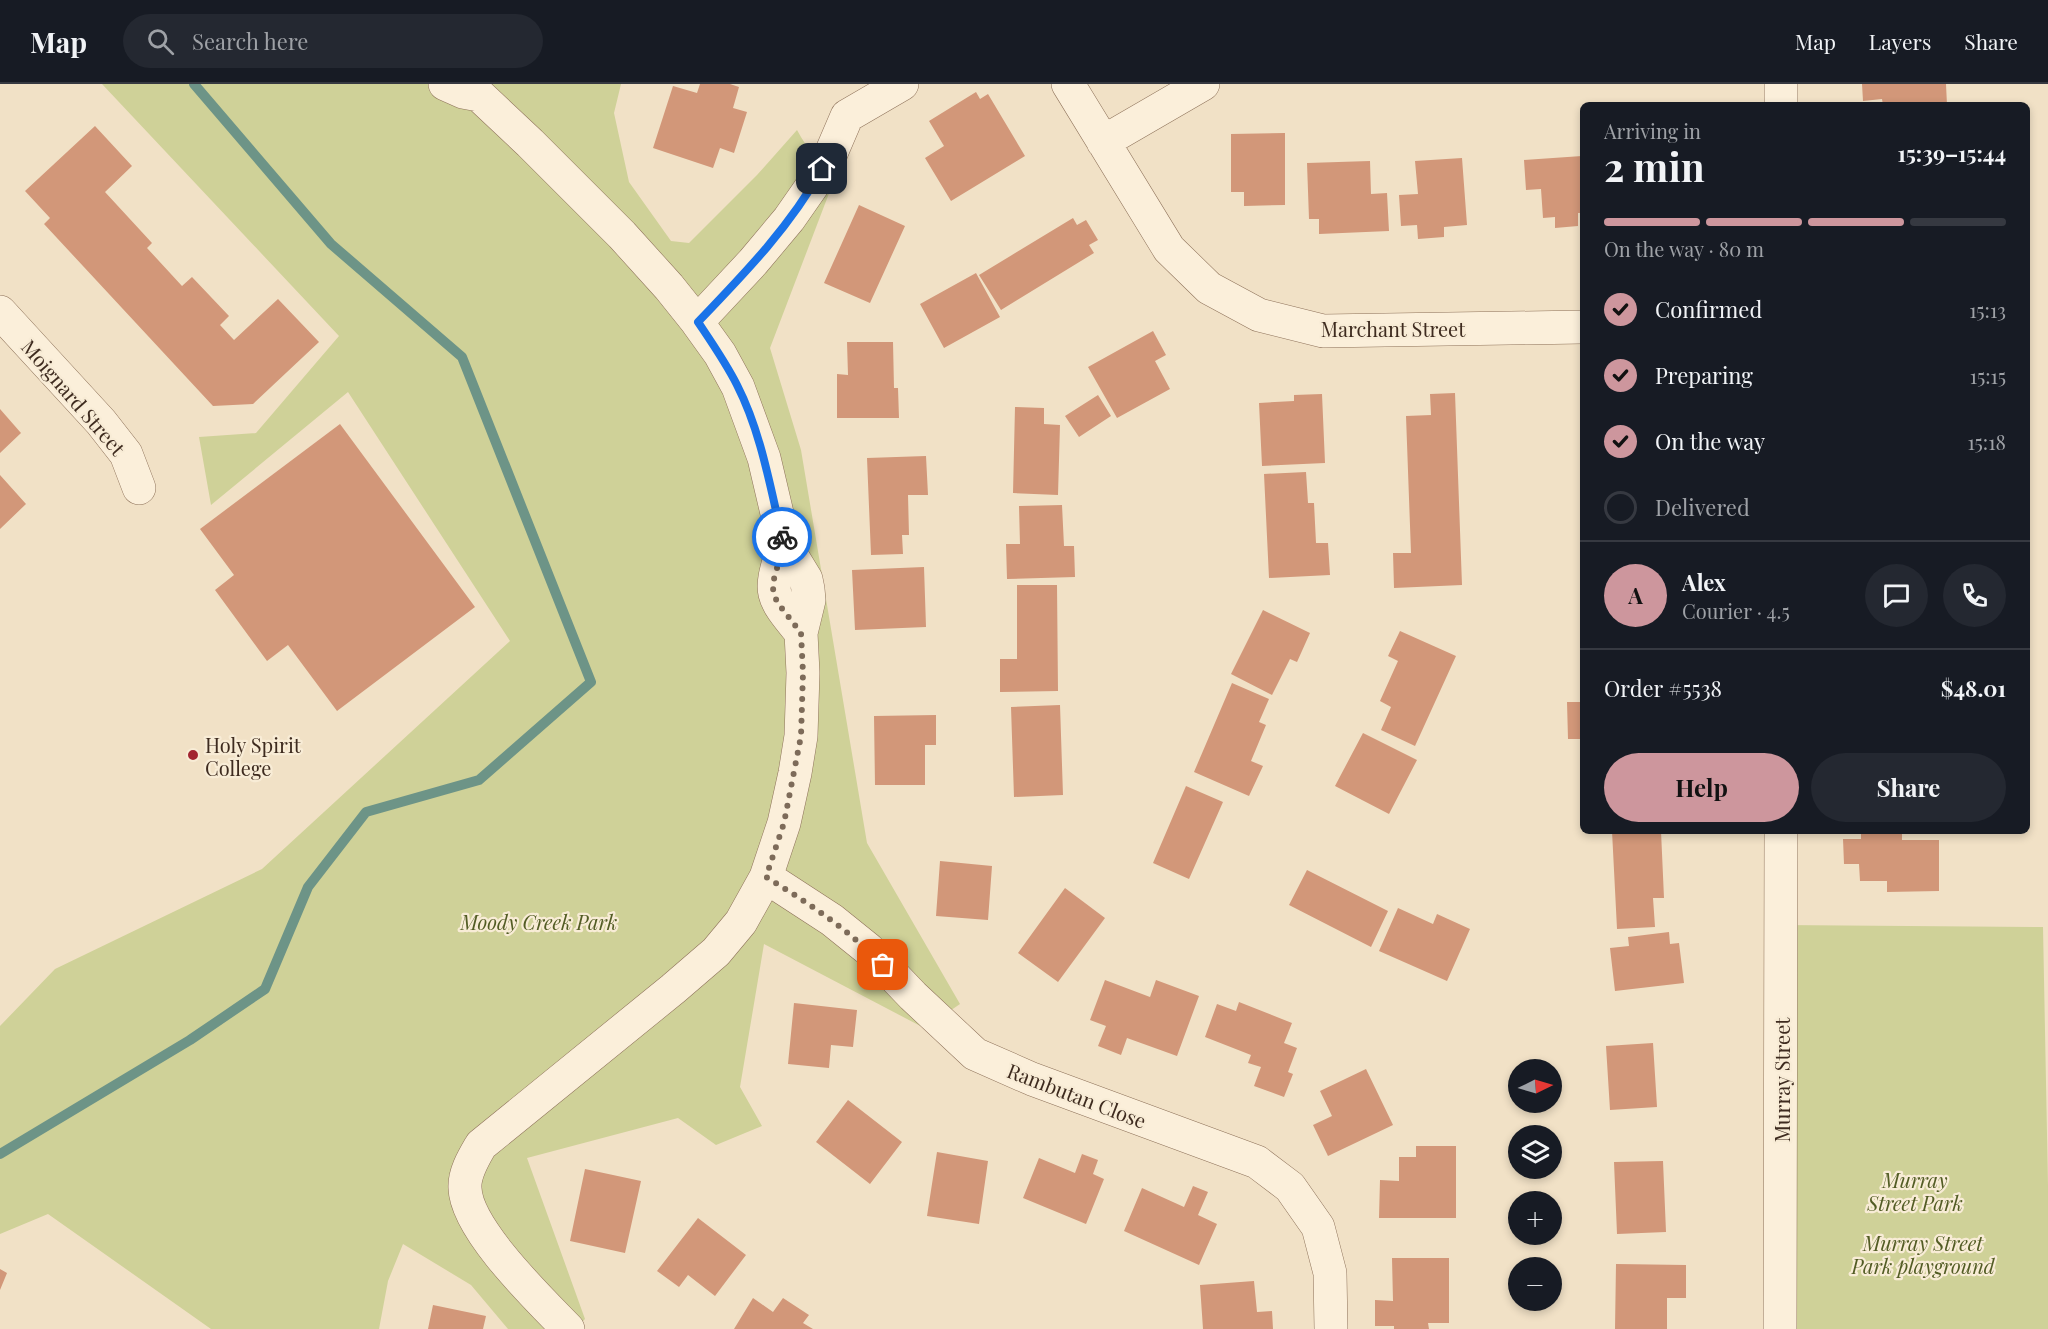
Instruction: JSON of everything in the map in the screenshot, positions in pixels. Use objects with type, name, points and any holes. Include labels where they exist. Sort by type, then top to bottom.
[{"type":"street","points":[[445,84],[456,90],[478,89],[622,235],[698,322],[720,354],[738,387],[764,458],[784,543],[806,579],[808,589],[801,633],[803,673],[801,736],[784,823],[766,877],[741,922],[716,952],[607,1044],[481,1144],[470,1164],[464,1187],[470,1210],[484,1235],[568,1329]]},
{"type":"street","points":[[698,322],[789,219],[812,186],[832,151],[847,116],[902,84]]},
{"type":"street","name":"Marchant Street","points":[[1068,84],[1168,249],[1209,288],[1259,315],[1323,331],[1580,327]]},
{"type":"street","points":[[1103,142],[1203,84]]},
{"type":"street","points":[[1781,84],[1781,102]]},
{"type":"street","name":"Moignard Street","points":[[0,312],[101,422],[126,454],[139,488]]},
{"type":"street","name":"Murray Street","points":[[1780,1329],[1781,834]]},
{"type":"street","name":"Rambutan Close","points":[[766,877],[832,920],[868,949],[913,996],[975,1054],[1032,1079],[1257,1162],[1290,1187],[1318,1227],[1330,1273],[1331,1329]]},
{"type":"green space","name":"Moody Creek Park","points":[[102,84],[621,84],[614,113],[629,182],[671,241],[689,243],[757,175],[797,130],[814,155],[836,175],[770,348],[801,450],[867,843],[960,1004],[928,1030],[764,944],[740,1087],[762,1126],[716,1145],[678,1118],[527,1158],[585,1319],[575,1329],[508,1329],[471,1285],[403,1244],[388,1281],[379,1329],[211,1329],[48,1214],[0,1234],[0,1026],[55,969],[262,869],[510,641],[348,392],[211,505],[199,437],[256,433],[339,336]]},
{"type":"green space","name":"Murray Street Park","points":[[1781,925],[2043,927],[2048,1329],[1780,1329]]},
{"type":"building","points":[[700,84],[730,84],[739,87],[733,108],[747,112],[734,153],[720,148],[713,168],[653,148],[673,86],[697,93]]},
{"type":"building","points":[[1862,84],[1946,84],[1947,102],[1882,102],[1882,99],[1863,101]]},
{"type":"building","points":[[976,92],[980,99],[988,94],[1025,156],[951,201],[925,158],[944,146],[929,121]]},
{"type":"building","points":[[95,126],[132,166],[105,192],[152,243],[147,248],[182,286],[192,277],[229,316],[220,325],[234,340],[278,299],[319,342],[253,404],[213,406],[44,224],[50,218],[25,191]]},
{"type":"building","points":[[1285,133],[1285,205],[1244,206],[1244,192],[1231,192],[1231,134]]},
{"type":"building","points":[[1580,156],[1578,226],[1555,228],[1555,217],[1543,218],[1541,189],[1526,190],[1524,160]]},
{"type":"building","points":[[1462,158],[1467,225],[1444,227],[1444,237],[1418,239],[1417,225],[1401,226],[1399,195],[1418,194],[1415,161]]},
{"type":"building","points":[[1370,161],[1371,194],[1387,193],[1389,231],[1319,234],[1319,219],[1309,219],[1307,163]]},
{"type":"building","points":[[859,205],[905,226],[870,303],[824,283]]},
{"type":"building","points":[[1073,218],[1077,225],[1086,220],[1098,240],[1089,245],[1094,253],[1001,310],[979,275]]},
{"type":"building","points":[[976,273],[1000,317],[944,348],[920,304]]},
{"type":"building","points":[[1153,331],[1166,355],[1155,361],[1170,389],[1117,418],[1088,367]]},
{"type":"building","points":[[847,342],[893,342],[894,388],[898,388],[899,418],[837,418],[837,374],[848,375]]},
{"type":"building","points":[[1455,393],[1462,585],[1394,588],[1393,553],[1411,553],[1406,416],[1431,415],[1430,394]]},
{"type":"building","points":[[1322,394],[1325,463],[1262,466],[1259,403],[1294,401],[1294,395]]},
{"type":"building","points":[[1098,395],[1111,416],[1079,437],[1065,416]]},
{"type":"building","points":[[1015,407],[1044,408],[1044,424],[1060,425],[1058,495],[1013,493]]},
{"type":"building","points":[[0,409],[21,433],[0,453]]},
{"type":"building","points":[[340,424],[475,607],[337,711],[288,645],[267,661],[215,590],[234,575],[200,529]]},
{"type":"building","points":[[926,456],[928,495],[908,495],[909,535],[902,535],[903,554],[871,555],[867,458]]},
{"type":"building","points":[[1306,472],[1308,503],[1314,503],[1316,543],[1328,543],[1330,575],[1269,578],[1264,474]]},
{"type":"building","points":[[0,475],[26,504],[0,529]]},
{"type":"building","points":[[1062,505],[1064,546],[1074,546],[1075,577],[1007,579],[1006,544],[1020,544],[1019,506]]},
{"type":"building","points":[[924,567],[926,627],[855,630],[852,570]]},
{"type":"building","points":[[1017,585],[1057,585],[1058,691],[1000,692],[1000,659],[1017,659]]},
{"type":"building","points":[[1263,610],[1310,633],[1297,662],[1290,659],[1272,695],[1231,674]]},
{"type":"building","points":[[1400,631],[1456,656],[1415,746],[1381,730],[1391,707],[1380,701],[1398,661],[1388,656]]},
{"type":"building","points":[[1232,683],[1269,699],[1259,722],[1266,725],[1251,761],[1263,766],[1249,796],[1194,772]]},
{"type":"building","points":[[1567,702],[1580,702],[1580,739],[1568,739]]},
{"type":"building","points":[[1060,705],[1063,795],[1014,797],[1011,707]]},
{"type":"building","points":[[936,715],[936,745],[925,745],[925,785],[875,785],[874,716]]},
{"type":"building","points":[[1363,733],[1417,760],[1389,814],[1335,786]]},
{"type":"building","points":[[1186,786],[1223,802],[1189,879],[1153,863]]},
{"type":"building","points":[[1612,834],[1661,834],[1664,898],[1653,898],[1655,927],[1617,929]]},
{"type":"building","points":[[1861,834],[1902,834],[1902,840],[1939,840],[1939,891],[1887,892],[1887,881],[1860,881],[1859,864],[1844,864],[1843,839],[1861,839]]},
{"type":"building","points":[[940,861],[992,866],[988,920],[936,916]]},
{"type":"building","points":[[1307,870],[1388,911],[1371,947],[1289,905]]},
{"type":"building","points":[[1065,888],[1105,918],[1058,982],[1018,953]]},
{"type":"building","points":[[1398,908],[1433,924],[1437,914],[1470,929],[1447,981],[1379,951]]},
{"type":"building","points":[[1669,932],[1670,944],[1679,943],[1684,983],[1615,991],[1610,948],[1629,946],[1628,937]]},
{"type":"building","points":[[1105,980],[1150,997],[1156,980],[1199,996],[1177,1056],[1127,1038],[1121,1055],[1098,1046],[1106,1026],[1090,1020]]},
{"type":"building","points":[[1239,1002],[1292,1023],[1284,1043],[1297,1048],[1288,1072],[1293,1074],[1284,1097],[1254,1086],[1261,1067],[1248,1063],[1251,1055],[1205,1037],[1217,1004],[1236,1011]]},
{"type":"building","points":[[794,1003],[857,1010],[853,1047],[831,1045],[829,1068],[788,1064]]},
{"type":"building","points":[[1653,1043],[1657,1107],[1610,1110],[1606,1046]]},
{"type":"building","points":[[1366,1069],[1393,1125],[1328,1156],[1313,1125],[1332,1116],[1320,1091]]},
{"type":"building","points":[[848,1100],[902,1142],[870,1184],[816,1142]]},
{"type":"building","points":[[1416,1146],[1456,1146],[1456,1218],[1379,1218],[1380,1180],[1399,1181],[1399,1157],[1416,1157]]},
{"type":"building","points":[[937,1152],[988,1161],[979,1224],[927,1216]]},
{"type":"building","points":[[1082,1154],[1098,1160],[1093,1174],[1104,1179],[1086,1224],[1023,1198],[1039,1158],[1075,1173]]},
{"type":"building","points":[[1663,1161],[1666,1232],[1617,1234],[1614,1162]]},
{"type":"building","points":[[585,1169],[641,1181],[625,1253],[570,1241]]},
{"type":"building","points":[[1193,1186],[1208,1192],[1198,1215],[1217,1224],[1199,1265],[1124,1231],[1142,1188],[1184,1207]]},
{"type":"building","points":[[698,1218],[746,1255],[715,1296],[688,1275],[679,1287],[657,1271]]},
{"type":"building","points":[[1392,1258],[1449,1258],[1449,1323],[1428,1323],[1429,1329],[1394,1329],[1394,1326],[1375,1326],[1375,1300],[1393,1301]]},
{"type":"building","points":[[1616,1264],[1686,1265],[1686,1298],[1667,1298],[1667,1329],[1615,1329]]},
{"type":"building","points":[[0,1269],[7,1273],[0,1290]]},
{"type":"building","points":[[1254,1281],[1257,1312],[1272,1311],[1273,1329],[1203,1329],[1200,1285]]},
{"type":"building","points":[[753,1298],[773,1312],[783,1298],[809,1315],[803,1323],[813,1329],[734,1329]]},
{"type":"building","points":[[433,1305],[486,1316],[483,1329],[428,1329]]},
{"type":"waterway","points":[[0,1154],[190,1040],[265,989],[308,887],[366,812],[479,780],[591,682],[462,357],[331,244],[194,84]]},
{"type":"way so far","points":[[782,537],[784,543],[773,591],[782,610],[801,633],[803,673],[801,736],[784,823],[766,877],[832,920],[868,949],[883,965]]},
{"type":"place","name":"Holy Spirit College","points":[[193,755]]},
{"type":"route","points":[[782,537],[764,458],[738,387],[720,354],[698,322],[728,291],[789,219],[822,169]]},
{"type":"park label","name":"Murray Street Park playground","points":[[1923,1254]]}]
